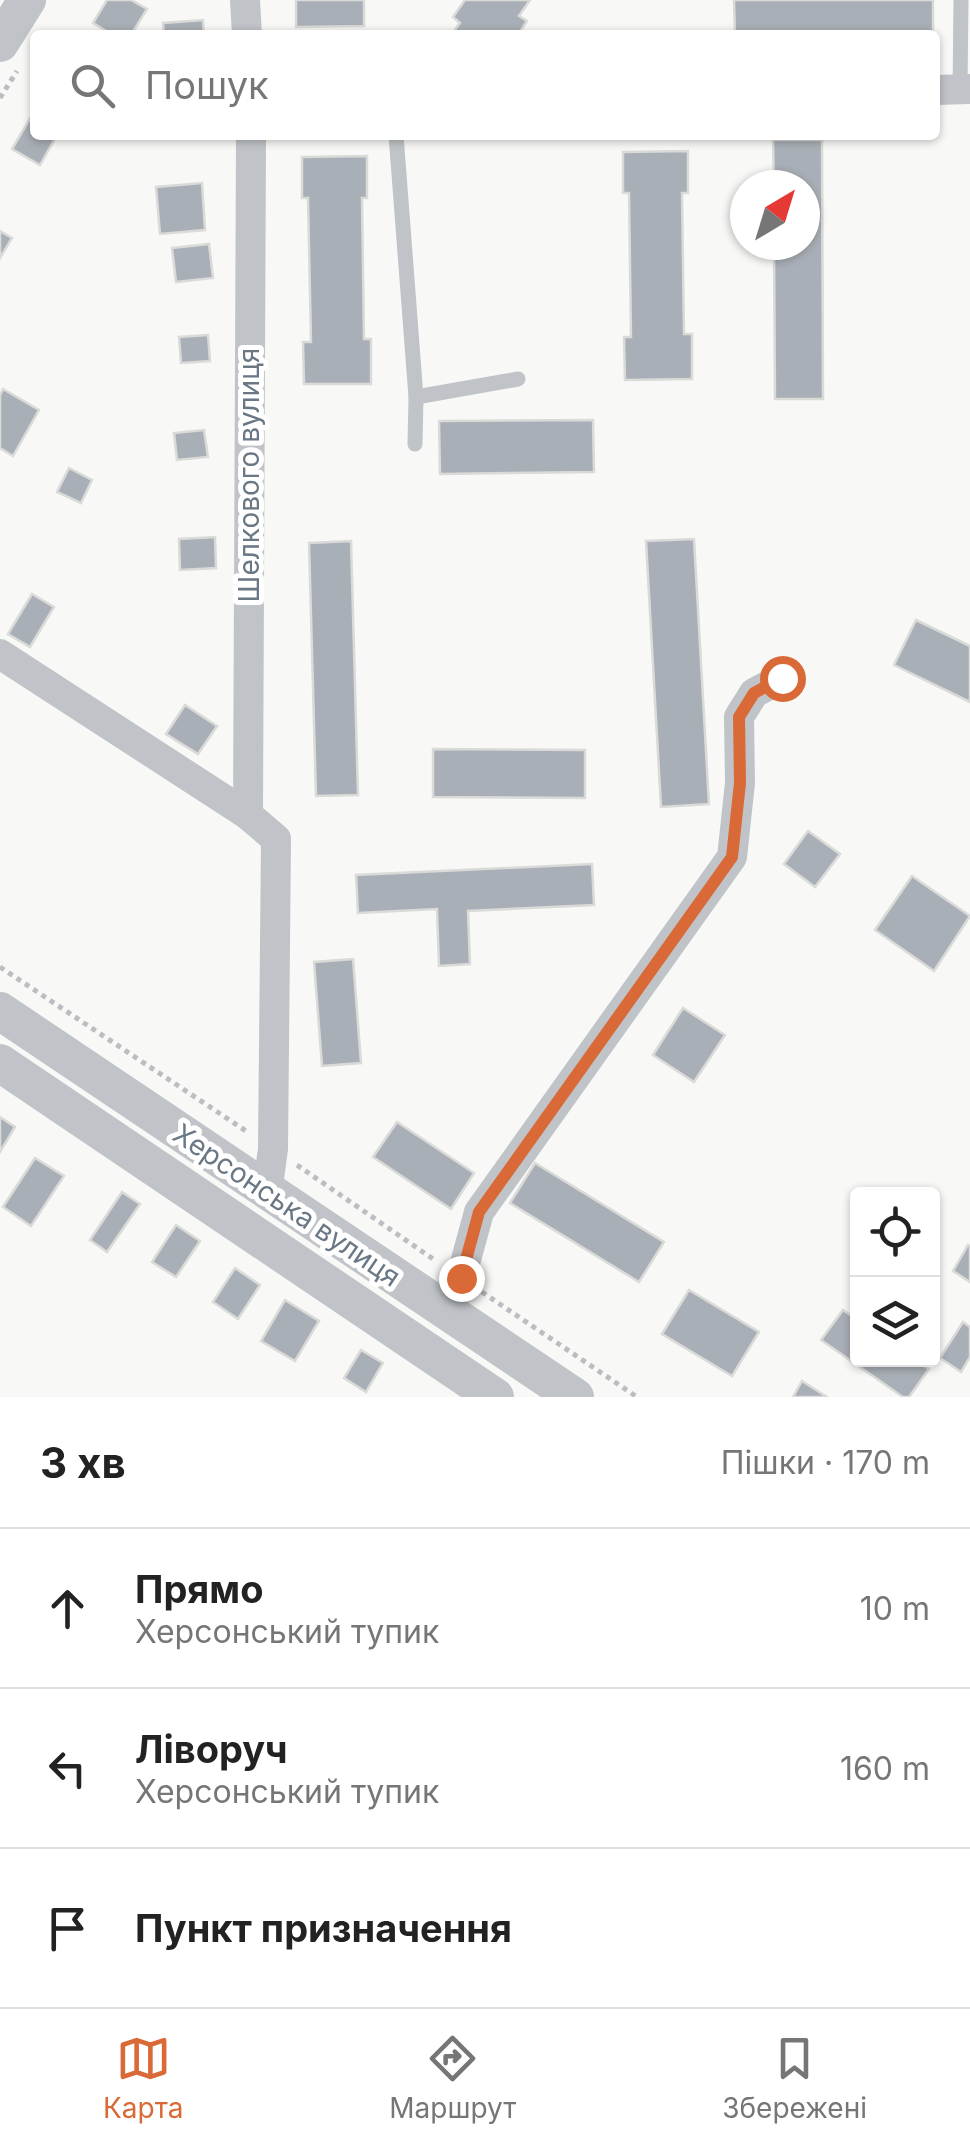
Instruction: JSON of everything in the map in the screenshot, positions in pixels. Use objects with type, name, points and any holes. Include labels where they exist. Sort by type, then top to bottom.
[{"type":"street","points":[[0,43],[27,0]]},
{"type":"street","points":[[245,0],[247,30]]},
{"type":"street","name":"Шелкового вулиця","points":[[248,815],[251,140]]},
{"type":"street","points":[[0,654],[248,815],[276,839],[273,1148],[267,1193]]},
{"type":"street","points":[[445,1312],[461,1278],[479,1212],[732,857],[740,783],[739,717],[754,693],[782,678]]},
{"type":"street","name":"Херсонська вулиця","points":[[0,1011],[574,1397]]},
{"type":"street","name":"Херсонська вулиця","points":[[0,1063],[496,1397]]},
{"type":"lane","points":[[955,89],[961,0]]},
{"type":"lane","points":[[396,140],[416,396],[415,444]]},
{"type":"lane","points":[[416,396],[518,380]]},
{"type":"path","points":[[0,967],[273,1148]]},
{"type":"building","points":[[107,0],[131,0],[147,9],[134,30],[105,30],[93,23]]},
{"type":"building","points":[[296,0],[364,0],[364,26],[296,27]]},
{"type":"building","points":[[465,0],[530,0],[519,16],[527,21],[521,30],[455,30],[460,23],[453,17]]},
{"type":"building","points":[[734,0],[933,0],[933,30],[735,30]]},
{"type":"building","points":[[203,20],[204,30],[164,30],[163,23]]},
{"type":"building","points":[[30,118],[30,140],[54,140],[40,165],[12,149]]},
{"type":"building","points":[[773,140],[822,140],[823,399],[775,399],[774,260],[820,260],[820,170],[774,170]]},
{"type":"building","points":[[688,151],[688,193],[682,193],[684,334],[692,334],[692,379],[625,380],[624,337],[631,337],[629,193],[623,193],[623,152]]},
{"type":"building","points":[[367,156],[367,198],[362,198],[364,339],[371,339],[371,384],[304,384],[303,342],[311,342],[308,198],[302,198],[302,157]]},
{"type":"building","points":[[202,183],[205,230],[160,234],[156,187]]},
{"type":"building","points":[[0,231],[12,238],[0,258]]},
{"type":"building","points":[[209,244],[213,278],[176,282],[172,248]]},
{"type":"building","points":[[208,335],[210,361],[181,363],[179,337]]},
{"type":"building","points":[[3,389],[39,410],[13,456],[0,448]]},
{"type":"building","points":[[593,420],[594,472],[440,474],[439,421]]},
{"type":"building","points":[[204,430],[208,457],[177,460],[174,433]]},
{"type":"building","points":[[69,468],[92,480],[81,503],[57,492]]},
{"type":"building","points":[[215,537],[216,568],[180,570],[179,539]]},
{"type":"building","points":[[694,539],[709,804],[661,807],[646,541]]},
{"type":"building","points":[[351,541],[358,795],[316,796],[309,543]]},
{"type":"building","points":[[32,594],[54,607],[30,647],[8,634]]},
{"type":"building","points":[[916,620],[970,646],[970,702],[894,665]]},
{"type":"building","points":[[185,705],[217,726],[198,754],[166,734]]},
{"type":"building","points":[[433,749],[585,750],[585,798],[433,797]]},
{"type":"building","points":[[808,831],[840,854],[815,887],[784,864]]},
{"type":"building","points":[[592,864],[594,905],[468,911],[470,964],[439,966],[437,909],[358,913],[356,875]]},
{"type":"building","points":[[912,876],[970,916],[934,971],[875,930]]},
{"type":"building","points":[[353,959],[361,1063],[322,1066],[314,962]]},
{"type":"building","points":[[683,1008],[725,1035],[694,1082],[653,1055]]},
{"type":"building","points":[[0,1117],[15,1127],[0,1152]]},
{"type":"building","points":[[397,1122],[474,1173],[451,1209],[373,1157]]},
{"type":"building","points":[[35,1158],[64,1176],[31,1226],[3,1207]]},
{"type":"building","points":[[535,1163],[664,1242],[639,1282],[510,1203]]},
{"type":"building","points":[[122,1192],[140,1204],[107,1252],[90,1240]]},
{"type":"building","points":[[176,1225],[200,1241],[176,1277],[152,1262]]},
{"type":"building","points":[[970,1246],[970,1282],[953,1271]]},
{"type":"building","points":[[235,1268],[260,1285],[238,1319],[213,1302]]},
{"type":"building","points":[[689,1290],[759,1332],[732,1376],[662,1334]]},
{"type":"building","points":[[285,1300],[319,1321],[295,1361],[261,1341]]},
{"type":"building","points":[[843,1310],[850,1315],[850,1360],[821,1340]]},
{"type":"building","points":[[963,1322],[970,1327],[970,1357],[961,1372],[940,1358]]},
{"type":"building","points":[[361,1350],[383,1363],[366,1392],[344,1378]]},
{"type":"building","points":[[860,1367],[929,1369],[909,1397],[903,1397]]},
{"type":"building","points":[[802,1381],[827,1397],[793,1397]]},
{"type":"route","points":[[461,1278],[479,1212],[732,857],[740,783],[739,717],[754,693],[782,678]]}]
